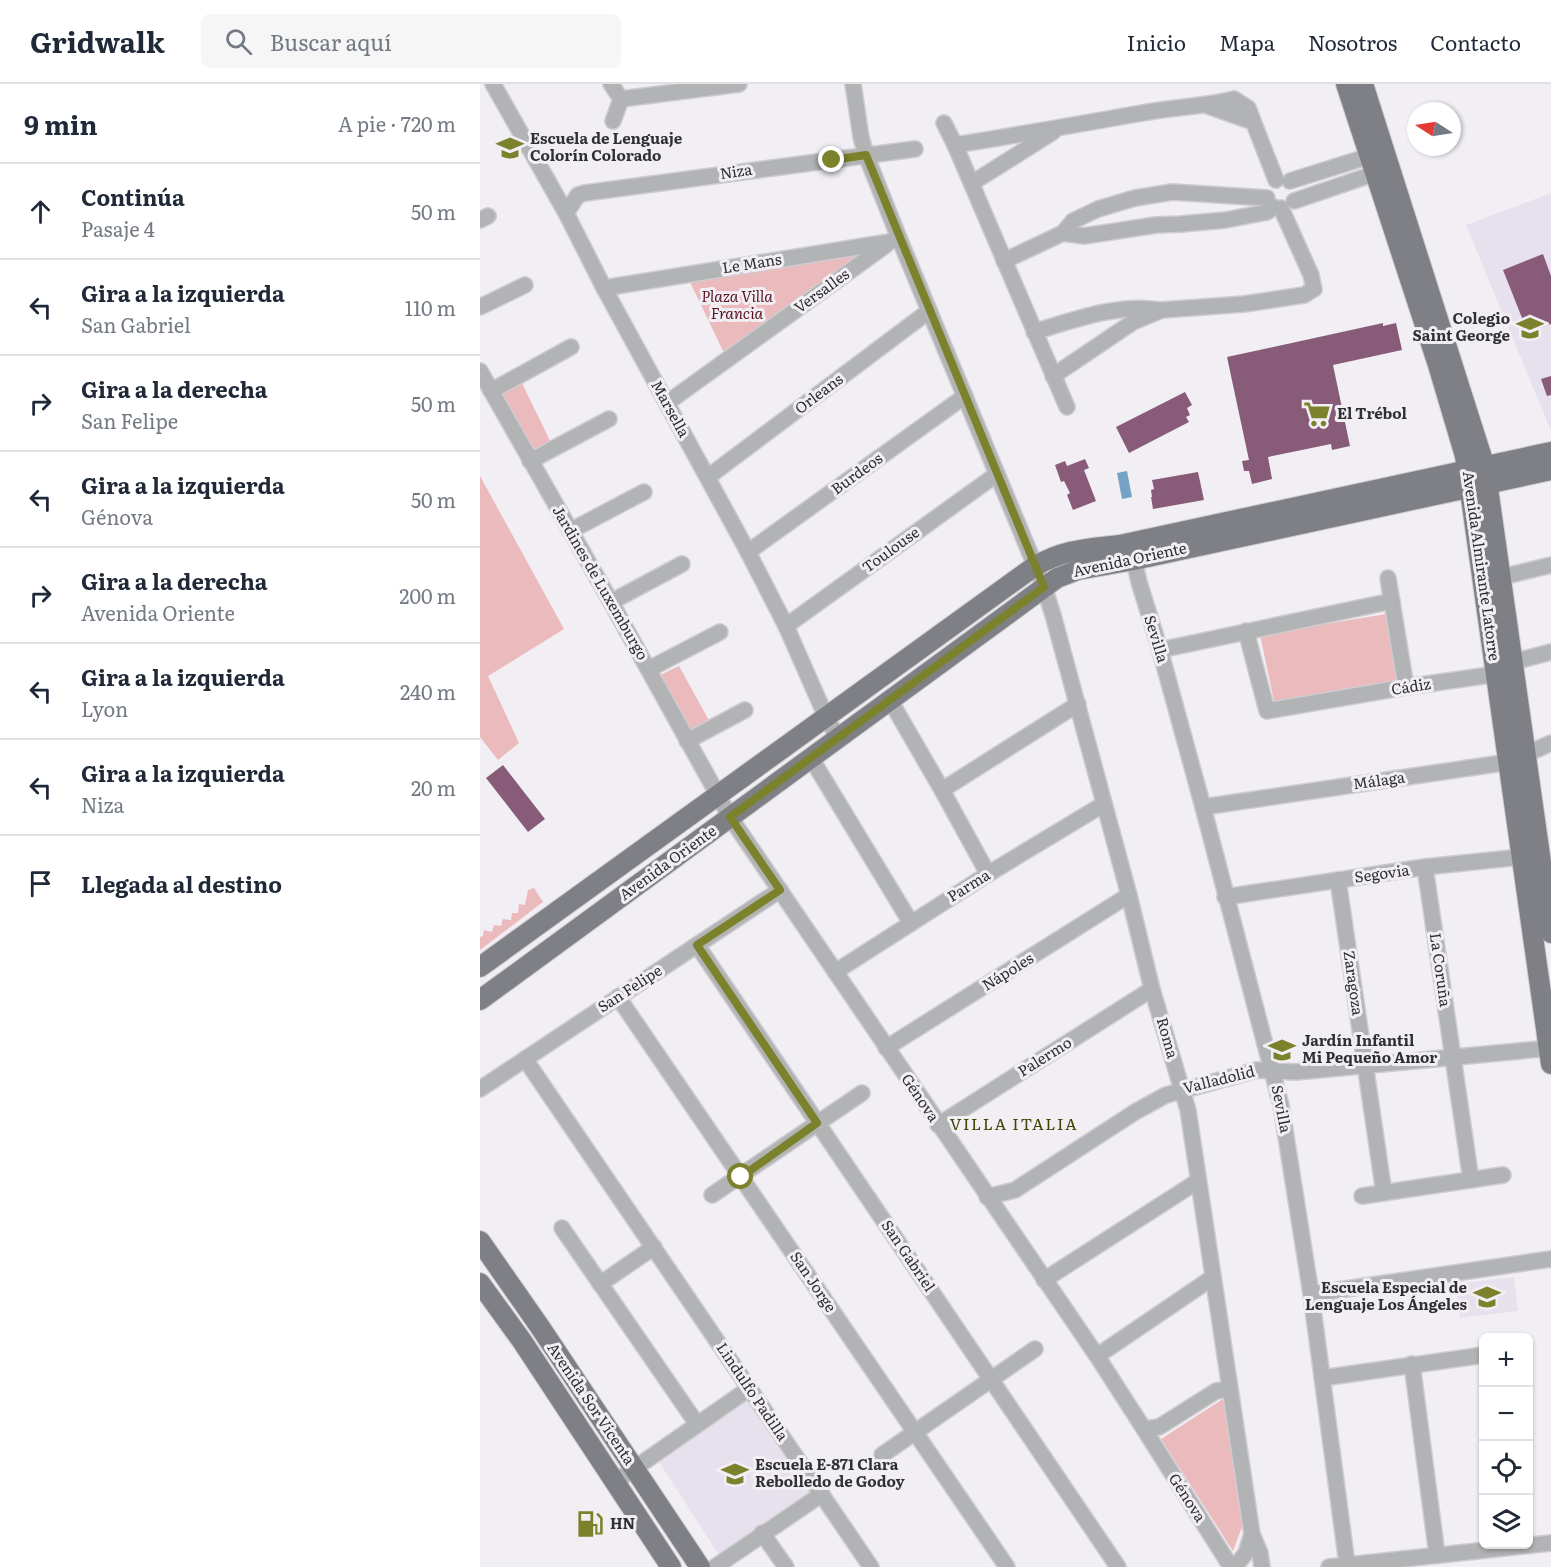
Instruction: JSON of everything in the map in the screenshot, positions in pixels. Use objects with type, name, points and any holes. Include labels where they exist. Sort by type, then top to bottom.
[{"type":"main road","name":"Avenida Almirante Latorre","points":[[1346,84],[1380,162]]},
{"type":"main road","name":"Avenida Almirante Latorre","points":[[1363,84],[1380,162],[1458,429],[1478,477],[1502,577],[1514,662],[1518,758],[1531,856],[1550,1054]]},
{"type":"main road","name":"Avenida Oriente","points":[[480,1000],[1057,578],[1067,573],[1134,560],[1478,477],[1551,452]]},
{"type":"main road","name":"Avenida Oriente","points":[[480,967],[1035,566],[1054,555],[1120,545],[1478,477],[1551,470]]},
{"type":"main road","name":"Avenida Almirante Latorre","points":[[1478,477],[1497,674],[1518,758]]},
{"type":"main road","name":"Avenida Almirante Latorre","points":[[1531,856],[1551,933]]},
{"type":"main road","points":[[566,905],[577,922],[573,932]]},
{"type":"main road","name":"Avenida Sor Vicenta","points":[[480,1241],[700,1567]]},
{"type":"main road","name":"Avenida Sor Vicenta","points":[[480,1283],[522,1341],[671,1567]]},
{"type":"street","name":"Marsella","points":[[493,84],[566,213],[604,288],[748,552],[786,626],[826,717],[838,738]]},
{"type":"street","points":[[611,84],[621,99]]},
{"type":"street","points":[[621,99],[739,84]]},
{"type":"street","name":"Roma","points":[[853,84],[861,137],[894,240],[929,311],[1044,587],[1077,704],[1152,989],[1182,1089],[1192,1134],[1252,1534],[1260,1553],[1262,1567]]},
{"type":"street","points":[[613,121],[621,99]]},
{"type":"street","points":[[955,145],[1145,112],[1208,105],[1253,122],[1283,181],[1296,192],[1267,212],[1226,220],[1156,225],[1084,236],[1063,233]]},
{"type":"street","points":[[944,123],[972,183],[1066,407]]},
{"type":"street","points":[[972,183],[1057,129]]},
{"type":"street","name":"Niza","points":[[566,213],[578,195],[585,193],[915,149]]},
{"type":"street","points":[[1034,332],[1070,321],[1134,308],[1161,310],[1244,304],[1276,298],[1311,275],[1279,204],[1267,191],[1270,184],[1380,162]]},
{"type":"street","points":[[1004,261],[1063,233],[1072,221],[1098,209],[1135,198],[1172,192],[1279,204],[1380,162]]},
{"type":"street","name":"Le Mans","points":[[604,288],[894,240]]},
{"type":"street","name":"Versalles","points":[[667,403],[894,240]]},
{"type":"street","points":[[480,307],[525,285]]},
{"type":"street","points":[[1053,376],[1133,322],[1161,310]]},
{"type":"street","name":"Orleans","points":[[708,477],[929,311]]},
{"type":"street","points":[[491,391],[571,347]]},
{"type":"street","name":"Jardines de Luxemburgo","points":[[480,371],[649,669],[717,796]]},
{"type":"street","name":"Burdeos","points":[[748,552],[965,396]]},
{"type":"street","points":[[530,461],[609,419]]},
{"type":"street","name":"Toulouse","points":[[786,626],[997,474]]},
{"type":"street","points":[[570,531],[644,492]]},
{"type":"street","name":"Sevilla","points":[[1134,560],[1203,807],[1281,1105],[1311,1294],[1347,1564]]},
{"type":"street","points":[[611,602],[682,564]]},
{"type":"street","points":[[1502,577],[1551,565]]},
{"type":"street","points":[[1388,578],[1406,687]]},
{"type":"street","points":[[1160,650],[1392,601]]},
{"type":"street","name":"Cádiz","points":[[1246,631],[1268,711],[1497,674],[1514,662],[1551,652]]},
{"type":"street","points":[[649,669],[720,632]]},
{"type":"street","points":[[890,700],[988,874]]},
{"type":"street","points":[[942,790],[1077,704]]},
{"type":"street","points":[[687,741],[745,710]]},
{"type":"street","name":"Málaga","points":[[1203,807],[1518,758],[1551,743]]},
{"type":"street","points":[[811,758],[910,923]]},
{"type":"street","name":"Génova","points":[[717,796],[938,1125],[1097,1356],[1233,1567]]},
{"type":"street","name":"Parma","points":[[835,972],[988,874],[1104,804]]},
{"type":"street","name":"Segovia","points":[[1225,897],[1425,867],[1531,856]]},
{"type":"street","name":"La Coruña","points":[[1425,867],[1471,1180]]},
{"type":"street","name":"Zaragoza","points":[[1338,880],[1384,1193]]},
{"type":"street","name":"San Felipe","points":[[480,1089],[780,890]]},
{"type":"street","name":"Nápoles","points":[[886,1048],[1129,895]]},
{"type":"street","name":"San Gabriel","points":[[697,945],[1118,1567]]},
{"type":"street","name":"Palermo","points":[[938,1125],[1152,989]]},
{"type":"street","name":"San Jorge","points":[[618,998],[1007,1567]]},
{"type":"street","name":"Valladolid","points":[[987,1197],[1015,1190],[1135,1112],[1182,1089],[1257,1070],[1296,1072],[1453,1056],[1550,1054]]},
{"type":"street","name":"Lindulfo Padilla","points":[[525,1059],[872,1567]]},
{"type":"street","points":[[712,1195],[862,1093]]},
{"type":"street","points":[[1362,1196],[1503,1175]]},
{"type":"street","points":[[1044,1280],[1198,1181]]},
{"type":"street","points":[[562,1228],[697,1424]]},
{"type":"street","points":[[600,1284],[654,1247]]},
{"type":"street","points":[[1311,1294],[1551,1259]]},
{"type":"street","points":[[1097,1356],[1212,1278]]},
{"type":"street","points":[[882,1455],[1035,1349]]},
{"type":"street","points":[[1322,1378],[1479,1356]]},
{"type":"street","points":[[1412,1364],[1437,1555]]},
{"type":"street","points":[[615,1482],[750,1388]]},
{"type":"street","points":[[1143,1430],[1159,1426],[1216,1391],[1229,1389]]},
{"type":"street","points":[[715,1567],[822,1494]]},
{"type":"street","points":[[762,1533],[786,1567]]},
{"type":"street","points":[[1233,1567],[1246,1553],[1252,1534]]},
{"type":"street","points":[[1533,1544],[1551,1543]]},
{"type":"street","points":[[1329,1567],[1488,1549]]},
{"type":"shaded area","name":"Colegio Saint George","points":[[1551,193],[1551,431],[1466,225]]},
{"type":"shaded area","name":"Escuela Especial de Lenguaje Los Ángeles","points":[[1514,1277],[1518,1311],[1460,1318],[1455,1284]]},
{"type":"shaded area","name":"Escuela E-871 Clara Rebolledo de Godoy","points":[[751,1396],[813,1490],[719,1555],[657,1459]]},
{"type":"green space","name":"Plaza Villa Francia","points":[[867,251],[725,355],[689,280]]},
{"type":"green space","points":[[521,381],[551,443],[530,454],[497,393]]},
{"type":"green space","points":[[480,476],[564,629],[488,676],[519,743],[498,760],[480,737]]},
{"type":"green space","points":[[1386,614],[1397,682],[1274,701],[1260,635]]},
{"type":"green space","points":[[679,666],[711,724],[688,735],[654,678]]},
{"type":"green space","points":[[534,888],[543,902],[480,950],[480,937],[483,936],[484,930],[492,932],[494,925],[501,926],[503,919],[511,920],[512,913],[518,913],[519,904],[525,905],[528,890]]},
{"type":"green space","points":[[1223,1399],[1242,1527],[1233,1551],[1161,1439]]},
{"type":"water","points":[[1127,471],[1132,497],[1122,499],[1117,473]]},
{"type":"building","points":[[1543,254],[1551,276],[1551,324],[1528,333],[1503,270]]},
{"type":"building","points":[[1383,323],[1383,326],[1396,323],[1402,350],[1333,365],[1350,446],[1332,450],[1331,444],[1268,457],[1272,479],[1252,484],[1249,471],[1244,471],[1242,461],[1249,460],[1227,357]]},
{"type":"building","points":[[1551,376],[1551,395],[1547,396],[1541,379]]},
{"type":"building","points":[[1185,392],[1192,405],[1187,408],[1190,415],[1186,417],[1189,422],[1129,453],[1116,427]]},
{"type":"building","points":[[1085,459],[1089,468],[1084,470],[1096,501],[1073,510],[1067,495],[1070,493],[1064,481],[1061,482],[1055,465],[1065,461],[1067,466]]},
{"type":"building","points":[[1198,472],[1204,500],[1153,509],[1152,480]]},
{"type":"building","points":[[503,765],[545,819],[528,832],[486,778]]},
{"type":"place","name":"Escuela de Lenguaje Colorín Colorado","points":[[510,148]]},
{"type":"place","name":"Colegio Saint George","points":[[1530,328]]},
{"type":"place","name":"El Trébol","points":[[1317,414]]},
{"type":"place","name":"Jardín Infantil Mi Pequeño Amor","points":[[1282,1050]]},
{"type":"place","name":"Escuela Especial de Lenguaje Los Ángeles","points":[[1487,1297]]},
{"type":"place","name":"Escuela E-871 Clara Rebolledo de Godoy","points":[[735,1474]]},
{"type":"place","name":"HN","points":[[590,1524]]},
{"type":"district","name":"VILLA ITALIA","points":[[1014,1124]]},
{"type":"route","points":[[741,1177],[817,1123],[697,945],[780,890],[730,817],[1044,587],[866,155],[832,160]]}]
